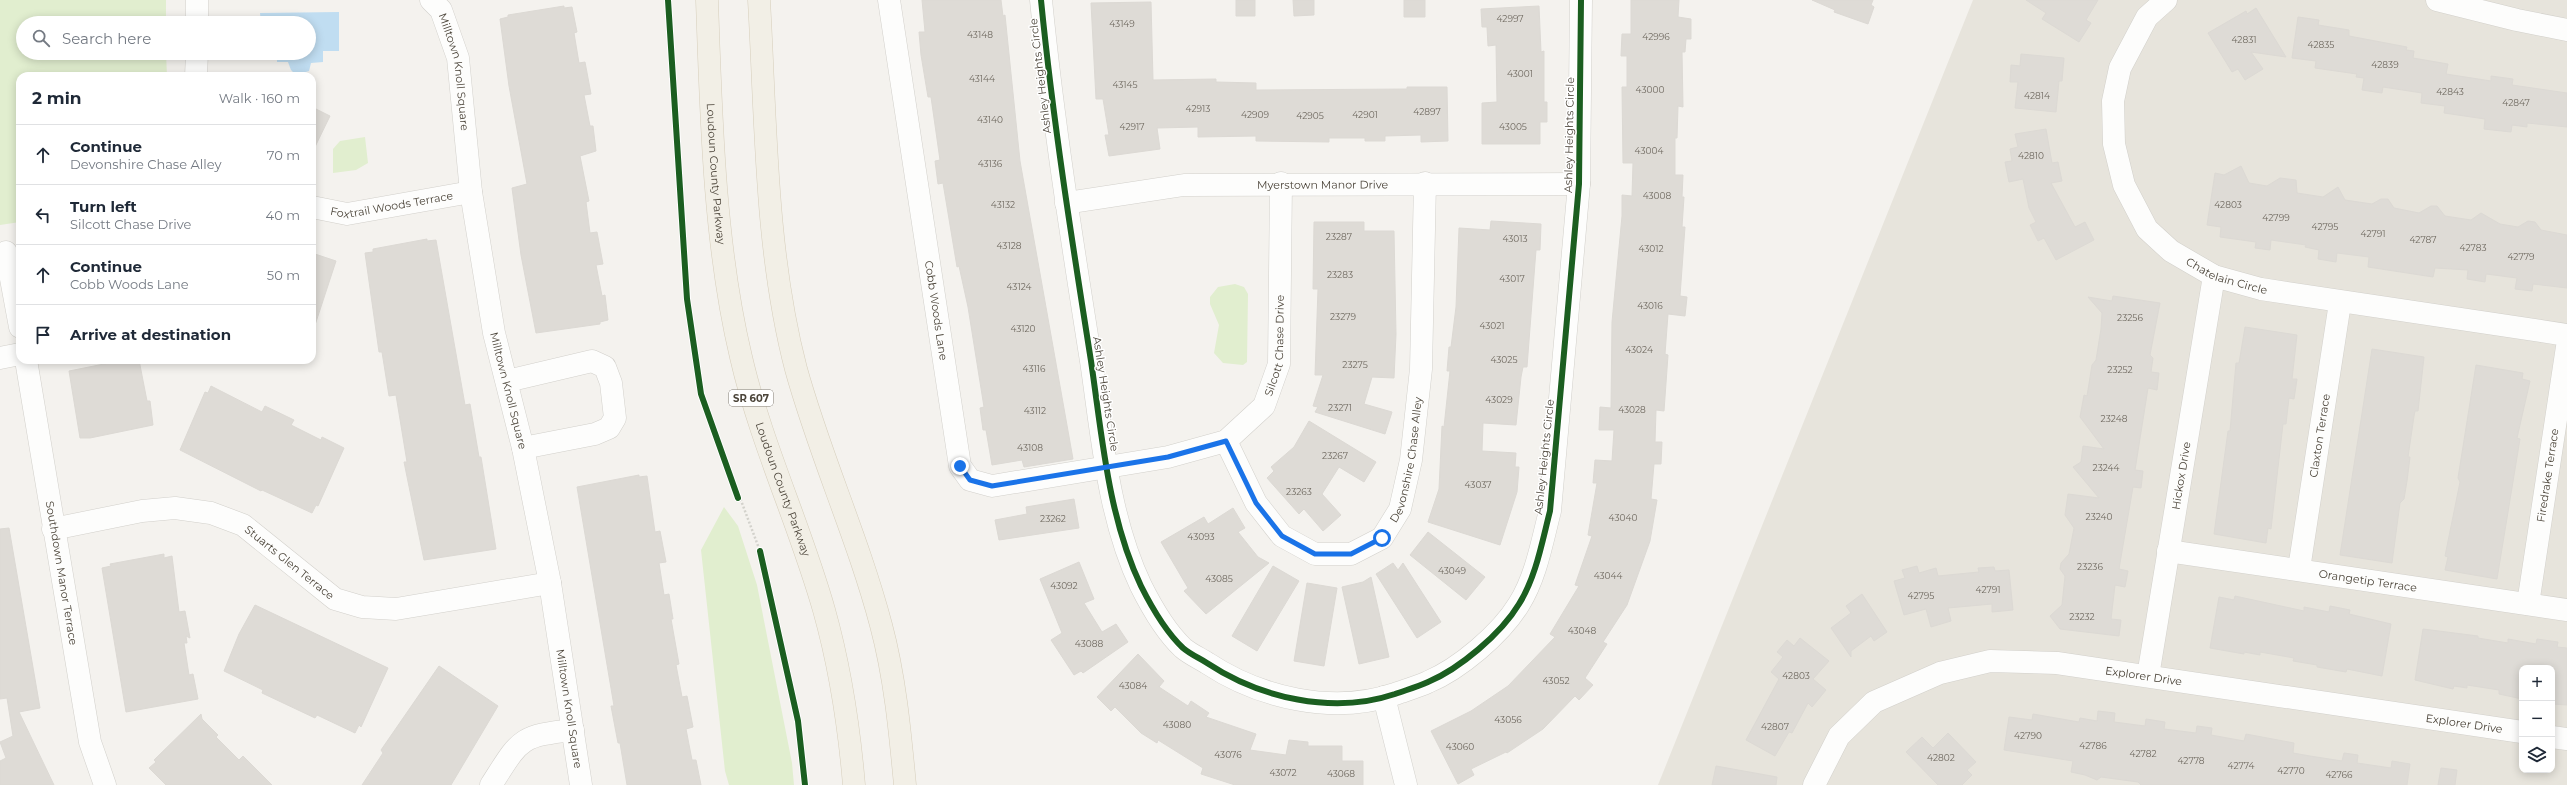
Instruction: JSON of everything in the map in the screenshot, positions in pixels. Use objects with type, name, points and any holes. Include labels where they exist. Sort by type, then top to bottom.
[{"type":"main road","name":"Loudoun County Parkway","points":[[708,0],[720,224],[730,305],[740,356],[757,420],[824,610],[836,662],[849,734],[854,785]]},
{"type":"main road","points":[[759,0],[774,246],[787,329],[810,414],[847,515],[882,627],[892,680],[905,785]]},
{"type":"street","points":[[197,0],[197,16]]},
{"type":"street","name":"Cobb Woods Lane","points":[[889,0],[960,466],[970,480],[992,486],[1108,467]]},
{"type":"street","name":"Ashley Heights Circle","points":[[1041,0],[1049,81],[1066,203],[1108,467],[1126,552],[1145,593],[1159,616],[1183,648],[1232,680],[1280,697],[1335,702],[1384,697],[1430,682],[1471,656],[1519,604],[1539,558],[1550,511],[1579,184],[1581,0]]},
{"type":"street","name":"Chatelain Circle","points":[[2166,0],[2147,17],[2120,68],[2113,101],[2114,144],[2124,185],[2147,229],[2171,251],[2214,276],[2261,289],[2567,335]]},
{"type":"street","points":[[2436,0],[2517,20],[2567,30]]},
{"type":"street","name":"Milltown Knoll Square","points":[[441,3],[458,58],[471,192],[494,333],[523,448],[550,583],[574,730],[581,785]]},
{"type":"street","points":[[196,72],[197,60]]},
{"type":"street","name":"Silcott Chase Drive","points":[[1108,467],[1168,457],[1226,441],[1264,406],[1279,364],[1280,183]]},
{"type":"street","name":"Myerstown Manor Drive","points":[[1066,203],[1184,185],[1280,183],[1579,184]]},
{"type":"street","name":"Devonshire Chase Alley","points":[[1226,441],[1256,503],[1282,536],[1315,554],[1351,554],[1382,538],[1400,510],[1411,460],[1421,369],[1425,183]]},
{"type":"street","name":"Foxtrail Woods Terrace","points":[[316,208],[348,214],[471,192]]},
{"type":"street","points":[[8,252],[16,301]]},
{"type":"street","name":"Hickox Drive","points":[[2148,676],[2214,276]]},
{"type":"street","name":"Claxton Terrace","points":[[2300,569],[2340,302]]},
{"type":"street","name":"Firedrake Terrace","points":[[2528,604],[2567,347]]},
{"type":"street","points":[[0,358],[16,355]]},
{"type":"street","points":[[507,381],[592,362],[604,367],[611,383],[615,418],[609,428],[595,434],[523,448]]},
{"type":"street","name":"Southdown Manor Terrace","points":[[27,364],[90,742],[105,785]]},
{"type":"street","name":"Stuarts Glen Terrace","points":[[54,529],[142,511],[175,508],[211,513],[243,525],[335,599],[362,608],[396,609],[550,583]]},
{"type":"street","name":"Orangetip Terrace","points":[[2168,551],[2300,569],[2567,610]]},
{"type":"street","name":"Explorer Drive","points":[[1814,785],[1839,736],[1874,702],[1940,673],[1990,661],[2057,663],[2519,732]]},
{"type":"street","points":[[1384,697],[1406,785]]},
{"type":"street","points":[[491,785],[517,746],[537,734],[574,730]]},
{"type":"street","points":[[2555,737],[2567,739]]},
{"type":"path","points":[[668,0],[687,299],[701,394],[738,498],[760,551],[798,721],[806,785]]},
{"type":"shaded area","points":[[1973,0],[2567,0],[2567,785],[1658,785]]},
{"type":"green space","points":[[0,0],[166,0],[166,16],[16,16],[16,60],[166,60],[167,72],[16,72],[16,223],[0,225]]},
{"type":"green space","points":[[365,137],[368,163],[356,170],[333,173],[333,149],[340,141]]},
{"type":"green space","points":[[1235,284],[1244,287],[1248,294],[1247,362],[1243,365],[1223,363],[1214,353],[1219,325],[1210,304],[1210,297],[1218,287]]},
{"type":"green space","points":[[724,507],[738,526],[757,585],[792,763],[794,785],[729,785],[725,771],[701,550]]},
{"type":"water","points":[[339,12],[339,51],[323,51],[323,62],[311,63],[309,71],[293,72],[288,62],[277,62],[277,60],[316,60],[316,16],[260,16],[260,13]]},
{"type":"building","points":[[922,0],[1001,0],[1003,16],[1005,15],[1020,161],[1073,459],[1024,467],[1022,460],[992,465],[986,430],[983,430],[980,408],[984,407],[968,307],[959,266],[957,267],[943,183],[938,184],[935,161],[940,160],[931,97],[928,97],[921,55],[919,32],[925,32]]},
{"type":"building","points":[[1236,0],[1255,0],[1255,16],[1236,16]]},
{"type":"building","points":[[1293,0],[1314,0],[1314,15],[1294,16]]},
{"type":"building","points":[[1404,0],[1425,0],[1425,17],[1404,17]]},
{"type":"building","points":[[1631,0],[1679,0],[1678,17],[1691,19],[1691,39],[1686,39],[1685,52],[1682,52],[1683,107],[1678,106],[1677,138],[1675,138],[1675,175],[1683,175],[1682,197],[1684,197],[1682,227],[1685,227],[1680,296],[1687,297],[1685,316],[1668,314],[1665,354],[1668,355],[1664,411],[1656,410],[1655,442],[1662,442],[1661,464],[1654,464],[1651,499],[1657,500],[1650,541],[1627,605],[1603,642],[1607,644],[1585,678],[1593,685],[1579,700],[1575,696],[1543,729],[1507,753],[1506,752],[1471,769],[1474,775],[1458,784],[1431,731],[1471,711],[1508,686],[1555,637],[1550,634],[1579,586],[1575,585],[1592,536],[1588,535],[1597,483],[1593,483],[1595,460],[1612,461],[1614,430],[1599,430],[1600,407],[1611,408],[1612,322],[1622,216],[1622,195],[1632,196],[1633,163],[1623,163],[1622,87],[1627,87],[1627,56],[1621,56],[1622,34],[1631,34]]},
{"type":"building","points":[[1812,0],[1873,0],[1871,5],[1874,7],[1868,24],[1834,12],[1835,10]]},
{"type":"building","points":[[2026,0],[2098,0],[2086,20],[2091,23],[2079,42],[2042,19],[2046,13]]},
{"type":"building","points":[[1151,2],[1153,80],[1216,79],[1216,82],[1256,83],[1256,90],[1407,89],[1407,87],[1447,87],[1448,141],[1421,142],[1421,135],[1385,136],[1385,141],[1365,141],[1365,138],[1329,138],[1329,142],[1256,141],[1256,136],[1198,137],[1198,127],[1157,128],[1160,149],[1109,156],[1105,135],[1109,135],[1103,99],[1096,99],[1091,3]]},
{"type":"building","points":[[564,6],[564,8],[572,7],[577,32],[574,33],[579,63],[585,62],[591,94],[584,95],[590,126],[593,126],[596,151],[580,156],[589,201],[586,202],[590,233],[597,232],[603,264],[596,265],[602,296],[605,295],[608,320],[600,322],[600,324],[536,333],[521,255],[512,188],[527,184],[509,86],[500,19],[508,17],[508,15]]},
{"type":"building","points":[[1539,6],[1541,52],[1544,51],[1544,102],[1547,102],[1547,122],[1540,122],[1540,144],[1482,144],[1482,103],[1497,102],[1496,45],[1488,46],[1487,27],[1482,27],[1481,9]]},
{"type":"building","points":[[2256,8],[2286,57],[2251,52],[2263,69],[2245,80],[2238,69],[2232,72],[2208,33],[2246,11],[2247,14]]},
{"type":"building","points":[[2298,17],[2319,20],[2318,25],[2349,30],[2349,36],[2407,47],[2406,50],[2414,51],[2413,58],[2448,64],[2446,74],[2491,81],[2491,76],[2513,79],[2512,85],[2567,93],[2567,127],[2527,123],[2527,127],[2512,125],[2511,132],[2484,129],[2485,119],[2444,113],[2445,106],[2421,103],[2422,93],[2383,87],[2382,93],[2362,90],[2364,78],[2356,77],[2357,74],[2315,68],[2316,61],[2292,58]]},
{"type":"building","points":[[2021,54],[2064,58],[2062,81],[2059,81],[2056,112],[2015,108],[2018,82],[2010,82],[2011,65],[2020,66]]},
{"type":"building","points":[[316,109],[330,116],[316,145]]},
{"type":"building","points":[[2046,129],[2052,163],[2058,162],[2062,181],[2051,183],[2075,227],[2085,222],[2094,240],[2056,260],[2044,238],[2038,241],[2030,225],[2036,222],[2029,208],[2023,179],[2009,182],[2005,162],[2012,161],[2010,149],[2018,147],[2015,134]]},
{"type":"building","points":[[2241,166],[2249,183],[2267,186],[2280,178],[2296,180],[2297,193],[2323,197],[2338,187],[2345,200],[2372,204],[2381,199],[2388,199],[2394,208],[2419,213],[2431,206],[2437,206],[2445,216],[2471,220],[2481,213],[2500,224],[2518,227],[2528,221],[2535,222],[2541,230],[2567,235],[2567,288],[2533,284],[2532,291],[2515,289],[2517,278],[2486,274],[2485,282],[2467,279],[2468,270],[2435,268],[2433,277],[2368,267],[2369,257],[2337,253],[2336,262],[2318,259],[2319,250],[2305,247],[2306,245],[2271,240],[2270,250],[2255,248],[2256,242],[2220,237],[2221,227],[2207,225],[2215,173],[2224,175]]},
{"type":"building","points":[[1491,221],[1541,224],[1540,250],[1536,250],[1527,367],[1523,367],[1521,377],[1516,425],[1483,423],[1482,451],[1516,453],[1515,467],[1519,467],[1517,492],[1500,545],[1428,522],[1439,489],[1442,426],[1444,427],[1450,371],[1447,371],[1449,347],[1451,347],[1456,307],[1459,228],[1490,230]]},
{"type":"building","points":[[1314,222],[1364,222],[1364,231],[1394,231],[1396,334],[1394,378],[1372,377],[1364,404],[1392,412],[1385,434],[1315,412],[1318,407],[1313,406],[1323,375],[1315,375],[1318,289],[1313,289]]},
{"type":"building","points":[[427,239],[427,241],[436,240],[465,405],[470,404],[479,457],[481,457],[496,549],[424,560],[404,462],[407,462],[396,395],[389,396],[382,352],[379,352],[365,253],[373,252],[373,249]]},
{"type":"building","points":[[316,254],[336,261],[316,322]]},
{"type":"building","points":[[2113,296],[2160,303],[2150,355],[2153,358],[2151,372],[2159,373],[2157,390],[2148,388],[2135,470],[2143,471],[2141,488],[2133,487],[2119,569],[2128,571],[2125,587],[2115,585],[2111,619],[2121,620],[2119,636],[2060,629],[2050,616],[2062,605],[2065,576],[2060,569],[2061,563],[2069,554],[2074,528],[2065,515],[2068,494],[2099,498],[2073,467],[2081,462],[2083,446],[2104,449],[2080,417],[2084,395],[2087,396],[2092,365],[2096,360],[2101,329],[2102,313],[2088,297],[2112,301]]},
{"type":"building","points":[[2245,327],[2297,335],[2292,379],[2297,379],[2294,399],[2289,398],[2286,424],[2283,424],[2271,529],[2268,528],[2266,543],[2214,534],[2228,431],[2230,431],[2236,363],[2239,363]]},
{"type":"building","points":[[2372,349],[2424,357],[2418,411],[2415,411],[2414,416],[2408,457],[2410,457],[2407,481],[2404,499],[2400,503],[2392,563],[2340,555]]},
{"type":"building","points":[[104,364],[140,364],[147,401],[150,401],[153,425],[90,438],[80,438],[69,371]]},
{"type":"building","points":[[2476,365],[2523,373],[2522,379],[2530,381],[2517,438],[2520,439],[2497,579],[2445,570],[2448,557],[2445,556],[2460,482],[2458,478]]},
{"type":"building","points":[[211,386],[262,412],[265,406],[294,420],[291,425],[321,440],[322,437],[344,448],[318,506],[316,505],[312,513],[262,490],[261,491],[180,450],[205,392],[208,393]]},
{"type":"building","points":[[1309,421],[1376,462],[1364,482],[1339,467],[1322,494],[1341,515],[1323,531],[1304,509],[1299,514],[1267,478],[1274,471],[1271,467],[1294,447]]},
{"type":"building","points":[[639,475],[639,477],[647,476],[655,532],[660,531],[666,562],[659,563],[664,595],[669,594],[673,619],[671,619],[679,664],[676,665],[682,697],[687,696],[693,727],[686,729],[692,760],[696,760],[701,785],[627,785],[620,743],[618,743],[611,706],[614,706],[577,487]]},
{"type":"building","points":[[1074,499],[1079,528],[999,540],[995,520],[1027,514],[1026,507]]},
{"type":"building","points":[[1233,508],[1245,528],[1238,532],[1258,557],[1269,563],[1206,614],[1184,591],[1188,588],[1161,542],[1204,517],[1208,524]]},
{"type":"building","points":[[9,528],[40,708],[19,712],[54,785],[0,785],[0,761],[6,758],[0,742],[13,736],[7,698],[0,699],[0,529]]},
{"type":"building","points":[[1428,532],[1485,577],[1466,600],[1410,555]]},
{"type":"building","points":[[164,554],[164,558],[172,556],[179,612],[185,611],[190,638],[186,636],[187,643],[184,643],[189,675],[193,674],[198,699],[126,712],[102,568],[111,566],[110,564]]},
{"type":"building","points":[[1079,562],[1094,599],[1084,603],[1102,632],[1116,624],[1128,642],[1083,673],[1081,671],[1074,675],[1051,640],[1062,633],[1040,579]]},
{"type":"building","points":[[1393,563],[1398,570],[1403,563],[1441,622],[1417,638],[1376,574]]},
{"type":"building","points":[[1273,566],[1299,581],[1257,651],[1232,636]]},
{"type":"building","points":[[1917,566],[1919,573],[1936,568],[1938,576],[1979,572],[1978,568],[1994,567],[1995,571],[2009,570],[2013,610],[1992,612],[1992,604],[1948,608],[1951,621],[1931,627],[1926,609],[1904,615],[1894,581],[1905,578],[1902,570]]},
{"type":"building","points":[[1371,577],[1389,657],[1359,664],[1342,587],[1363,582]]},
{"type":"building","points":[[1307,583],[1337,588],[1324,666],[1294,661]]},
{"type":"building","points":[[1862,594],[1887,632],[1874,641],[1871,636],[1851,651],[1851,657],[1831,628],[1851,613],[1846,606]]},
{"type":"building","points":[[2235,596],[2304,611],[2304,607],[2329,612],[2330,606],[2350,610],[2349,614],[2391,624],[2382,676],[2347,669],[2346,672],[2317,667],[2317,665],[2293,661],[2294,658],[2260,652],[2260,655],[2244,652],[2244,654],[2210,648],[2219,597],[2234,600]]},
{"type":"building","points":[[255,605],[388,668],[361,727],[359,725],[355,733],[317,715],[315,718],[262,693],[263,690],[224,671],[239,634]]},
{"type":"building","points":[[2423,629],[2478,636],[2478,638],[2508,643],[2508,639],[2536,644],[2537,639],[2558,642],[2557,647],[2567,648],[2567,705],[2555,704],[2555,665],[2519,665],[2519,698],[2499,694],[2499,690],[2467,685],[2467,688],[2454,686],[2453,689],[2415,680]]},
{"type":"building","points":[[1800,638],[1829,661],[1813,679],[1826,690],[1812,707],[1808,703],[1792,733],[1789,732],[1775,756],[1746,740],[1779,679],[1771,672],[1783,657],[1777,652],[1787,640],[1794,646]]},
{"type":"building","points":[[1138,654],[1164,681],[1159,687],[1188,706],[1191,701],[1209,713],[1206,717],[1256,734],[1250,750],[1286,755],[1289,740],[1308,742],[1308,746],[1342,746],[1342,761],[1363,761],[1363,785],[1235,785],[1201,774],[1203,768],[1158,740],[1157,743],[1141,733],[1115,707],[1111,711],[1097,697]]},
{"type":"building","points":[[439,666],[498,706],[451,785],[362,785],[383,753],[381,750]]},
{"type":"building","points":[[2098,711],[2115,713],[2114,722],[2145,726],[2146,719],[2165,722],[2164,729],[2196,733],[2197,726],[2212,728],[2211,735],[2244,741],[2246,734],[2294,743],[2293,753],[2310,756],[2342,761],[2344,753],[2358,755],[2357,763],[2391,768],[2392,761],[2410,764],[2407,785],[2141,785],[2138,782],[2101,777],[2097,780],[2085,775],[2071,772],[2073,761],[2004,750],[2009,717],[2032,720],[2033,714],[2079,722],[2080,718],[2097,721]]},
{"type":"building","points":[[201,714],[202,719],[218,735],[216,737],[239,760],[243,756],[272,785],[166,785],[149,768],[156,762],[154,760]]},
{"type":"building","points":[[1948,733],[1976,762],[1967,770],[1972,775],[1962,785],[1938,785],[1906,752],[1922,737],[1933,748]]},
{"type":"building","points":[[1716,766],[1777,777],[1776,785],[1712,785]]},
{"type":"building","points":[[2441,768],[2457,770],[2455,785],[2438,785]]},
{"type":"cycle path","points":[[668,0],[687,299],[701,394],[738,498]]},
{"type":"cycle path","points":[[1041,0],[1063,181],[1103,447],[1114,504],[1130,560],[1149,602],[1159,618],[1183,648],[1228,675],[1250,686],[1273,694],[1298,700],[1322,703],[1347,703],[1371,700],[1395,694],[1428,682],[1453,669],[1466,660],[1502,627],[1519,604],[1530,582],[1550,511],[1579,184],[1581,0]]},
{"type":"cycle path","points":[[760,551],[798,721],[805,785]]},
{"type":"route","points":[[960,466],[970,480],[992,486],[1168,457],[1226,441],[1256,503],[1282,536],[1315,554],[1351,554],[1382,538]]}]
